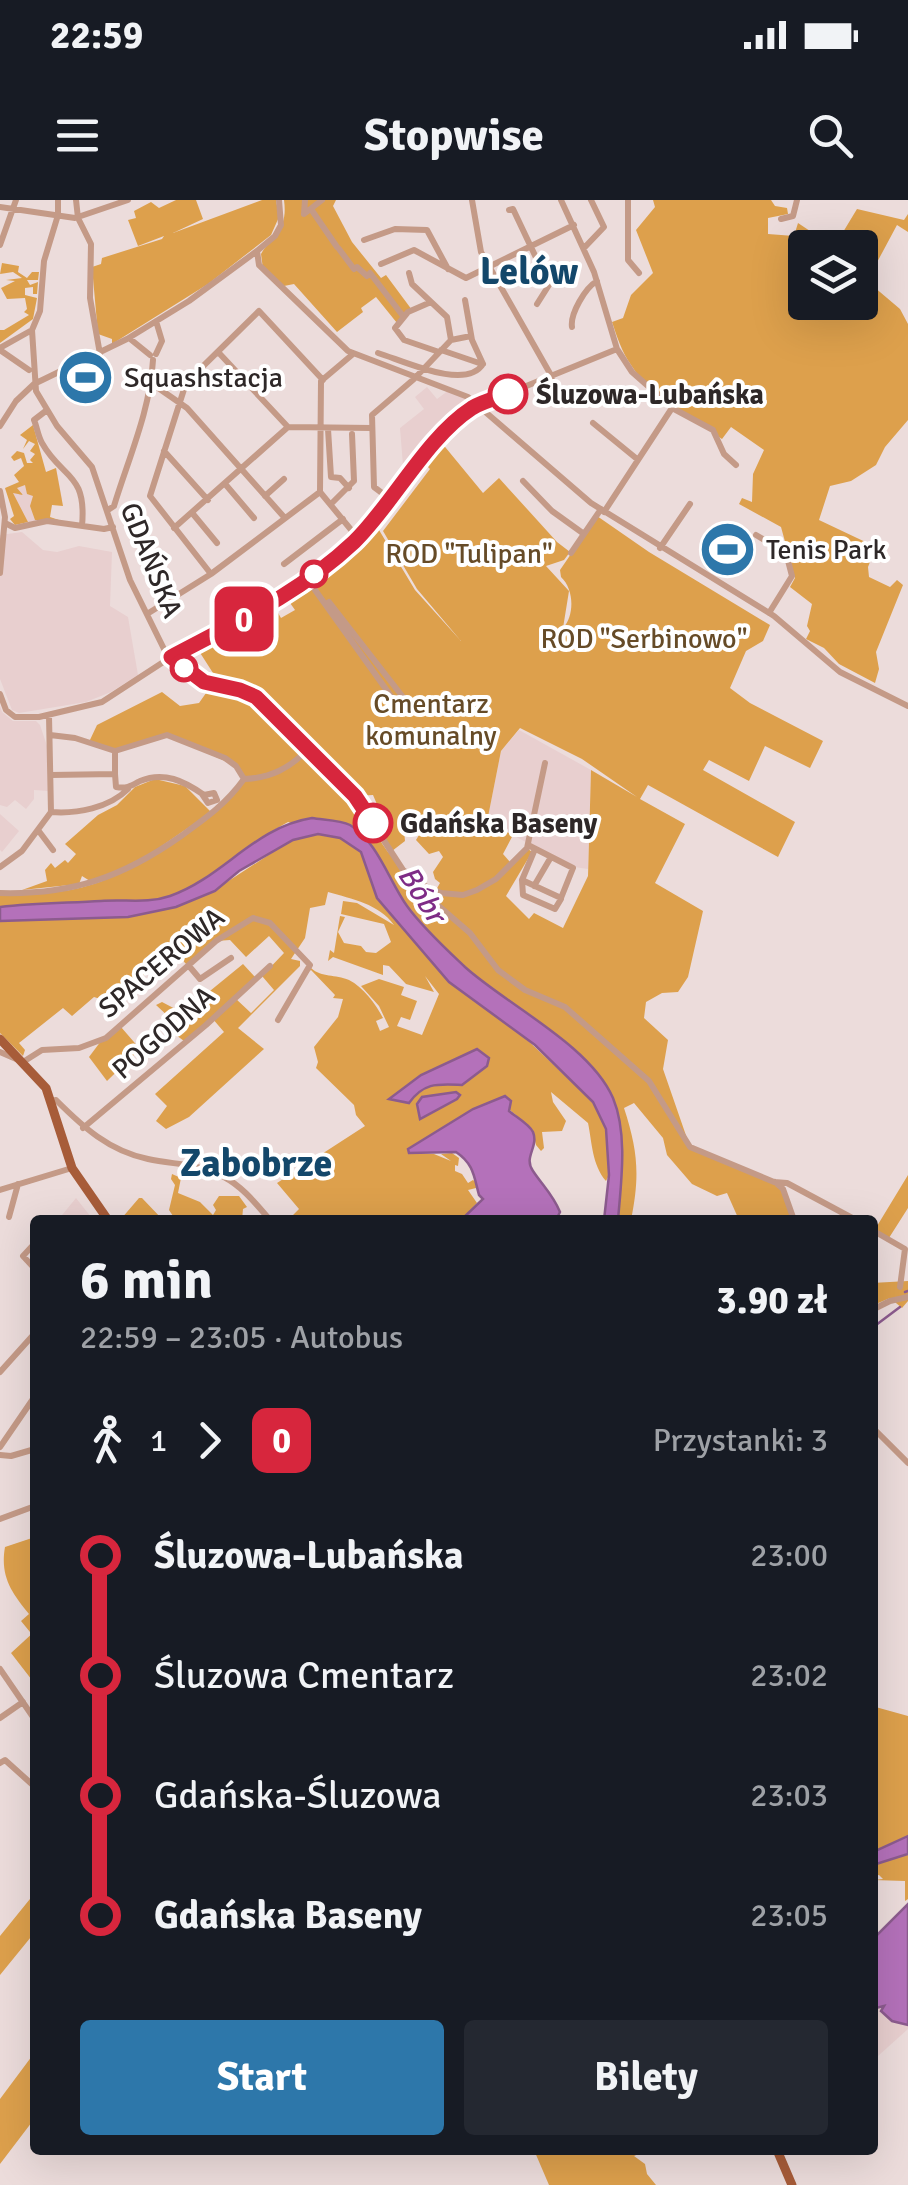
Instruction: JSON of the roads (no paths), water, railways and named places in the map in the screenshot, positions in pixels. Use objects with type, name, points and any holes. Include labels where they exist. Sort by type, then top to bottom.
[{"type":"main road","points":[[0,1039],[42,1082],[52,1101],[72,1168],[105,1215]]},
{"type":"main road","points":[[781,2155],[792,2185]]},
{"type":"street","points":[[34,384],[32,330],[40,311],[45,254],[58,215],[58,200]]},
{"type":"street","points":[[76,200],[78,218],[92,246],[90,298],[100,354]]},
{"type":"street","points":[[0,207],[15,204],[78,218],[128,200]]},
{"type":"street","points":[[0,426],[16,401],[34,384],[129,338],[257,252],[281,225],[280,200]]},
{"type":"street","points":[[305,200],[304,214],[322,200]]},
{"type":"street","points":[[472,200],[477,239],[489,269],[552,378]]},
{"type":"street","points":[[561,200],[597,281],[617,349],[632,372],[672,408],[713,430],[724,454],[736,465]]},
{"type":"street","points":[[584,248],[604,227],[591,200]]},
{"type":"street","points":[[628,200],[628,260],[639,273]]},
{"type":"street","points":[[780,219],[793,216],[796,200]]},
{"type":"street","points":[[0,245],[15,204]]},
{"type":"street","points":[[510,210],[513,209],[549,285],[537,304]]},
{"type":"street","points":[[313,212],[338,248],[358,271],[370,273],[403,316]]},
{"type":"street","points":[[0,219],[9,222]]},
{"type":"street","points":[[381,264],[409,250],[418,251],[466,278],[574,225]]},
{"type":"street","points":[[364,240],[390,230],[427,230],[448,270]]},
{"type":"street","points":[[418,251],[435,243]]},
{"type":"street","points":[[257,252],[256,260],[264,269],[353,354],[458,392],[479,405],[550,470],[602,510],[771,614],[840,672],[908,706]]},
{"type":"street","points":[[239,265],[264,269]]},
{"type":"street","points":[[410,273],[412,284],[447,317],[451,340]]},
{"type":"street","points":[[572,327],[571,319],[597,281]]},
{"type":"street","points":[[465,300],[471,336],[484,364]]},
{"type":"street","points":[[431,302],[403,316],[395,328],[400,337],[484,364]]},
{"type":"street","points":[[210,574],[150,496],[186,383],[259,311],[322,380],[331,477],[340,478],[349,488]]},
{"type":"street","points":[[108,510],[114,506],[132,444],[147,412],[153,356],[162,341],[156,321]]},
{"type":"street","points":[[32,330],[0,349],[43,379]]},
{"type":"street","points":[[390,499],[374,487],[374,412],[451,340],[471,336]]},
{"type":"street","points":[[129,338],[153,356]]},
{"type":"street","points":[[0,694],[6,710],[15,717],[49,716],[102,702],[171,657],[284,596],[358,538],[439,440],[470,409],[617,349]]},
{"type":"street","points":[[378,352],[462,378],[479,371],[484,364]]},
{"type":"street","points":[[219,353],[288,427],[372,428]]},
{"type":"street","points":[[322,380],[353,354]]},
{"type":"street","points":[[405,385],[407,374]]},
{"type":"street","points":[[151,383],[180,401],[284,517]]},
{"type":"street","name":"GDAŃSKA","points":[[34,384],[46,410],[90,463],[130,580],[171,657],[204,682],[252,694],[361,803],[394,860],[425,886],[433,902],[470,933],[498,970],[525,990],[565,1007],[654,1086],[690,1147],[774,1182],[787,1183],[847,1215]]},
{"type":"street","points":[[571,553],[672,408]]},
{"type":"street","points":[[46,410],[34,420],[42,443],[78,488],[82,526]]},
{"type":"street","points":[[593,423],[636,460]]},
{"type":"street","points":[[174,528],[288,427]]},
{"type":"street","points":[[325,429],[320,492],[358,538]]},
{"type":"street","points":[[331,504],[354,482],[352,434]]},
{"type":"street","points":[[163,450],[208,500]]},
{"type":"street","points":[[266,496],[284,480]]},
{"type":"street","points":[[522,481],[552,511],[584,534]]},
{"type":"street","points":[[226,485],[254,518]]},
{"type":"street","points":[[0,491],[4,519],[0,573]]},
{"type":"street","points":[[146,614],[210,574],[320,492]]},
{"type":"street","points":[[660,548],[690,504]]},
{"type":"street","points":[[193,514],[217,543]]},
{"type":"street","points":[[4,519],[15,528],[45,521],[113,527]]},
{"type":"street","points":[[284,564],[343,519]]},
{"type":"street","points":[[756,536],[786,553],[792,576],[771,614]]},
{"type":"street","points":[[310,583],[398,706],[402,704],[406,700],[329,602],[326,604]]},
{"type":"street","points":[[0,867],[22,851],[50,812],[49,716]]},
{"type":"street","points":[[50,734],[115,752],[167,735],[225,758],[244,779]]},
{"type":"street","points":[[0,893],[80,886],[83,878],[90,883],[121,873],[215,813],[244,779],[280,771],[308,749]]},
{"type":"street","points":[[115,752],[116,800]]},
{"type":"street","points":[[528,849],[573,868],[555,910],[523,894],[522,880],[528,849],[545,762]]},
{"type":"street","points":[[51,775],[116,774]]},
{"type":"street","points":[[116,788],[129,788],[162,776],[189,784],[202,794]]},
{"type":"street","points":[[50,812],[85,809],[116,800],[129,788]]},
{"type":"street","points":[[38,830],[53,850]]},
{"type":"street","points":[[425,886],[441,893],[470,893],[496,878],[528,849]]},
{"type":"street","points":[[2,852],[9,861]]},
{"type":"street","points":[[534,886],[551,856]]},
{"type":"street","points":[[522,880],[561,898]]},
{"type":"street","name":"SPACEROWA","points":[[23,1062],[42,1050],[72,1049],[106,1038],[246,920],[257,918],[268,921],[310,965],[278,1020]]},
{"type":"street","points":[[189,966],[202,979],[231,958]]},
{"type":"street","name":"POGODNA","points":[[82,1128],[270,966]]},
{"type":"street","points":[[0,1052],[23,1062]]},
{"type":"street","points":[[52,1101],[56,1100],[82,1128],[139,1157],[192,1164],[223,1176],[240,1186],[266,1215]]},
{"type":"street","points":[[0,1190],[72,1168]]},
{"type":"street","points":[[774,1182],[783,1188],[792,1215]]},
{"type":"street","points":[[9,1217],[18,1184]]},
{"type":"street","points":[[878,1233],[905,1249],[906,1278],[895,1300]]},
{"type":"street","points":[[878,1307],[908,1297]]},
{"type":"street","points":[[0,1372],[30,1339]]},
{"type":"street","points":[[0,1447],[30,1403]]},
{"type":"street","points":[[878,1433],[908,1463]]},
{"type":"street","points":[[0,1465],[4,1456],[30,1450]]},
{"type":"street","points":[[0,1519],[30,1508]]},
{"type":"street","points":[[0,1669],[30,1711]]},
{"type":"street","points":[[0,1718],[24,1702]]},
{"type":"street","points":[[0,1763],[5,1760],[30,1782]]},
{"type":"waterway","points":[[878,1324],[900,1307]]},
{"type":"place","name":"Squashstacja","points":[[85,377]]},
{"type":"place","name":"Śluzowa-Lubańska","points":[[508,394]]},
{"type":"place","name":"Tenis Park","points":[[727,549]]},
{"type":"place","name":"Gdańska Baseny","points":[[373,823]]},
{"type":"district","name":"Lelów","points":[[529,271]]},
{"type":"district","name":"Zabobrze","points":[[256,1163]]},
{"type":"park label","name":"ROD \"Tulipan\"","points":[[469,553]]},
{"type":"park label","name":"ROD \"Serbinowo\"","points":[[644,638]]},
{"type":"park label","name":"Cmentarz komunalny","points":[[431,719]]},
{"type":"water label","name":"Bóbr","points":[[422,894]]}]
